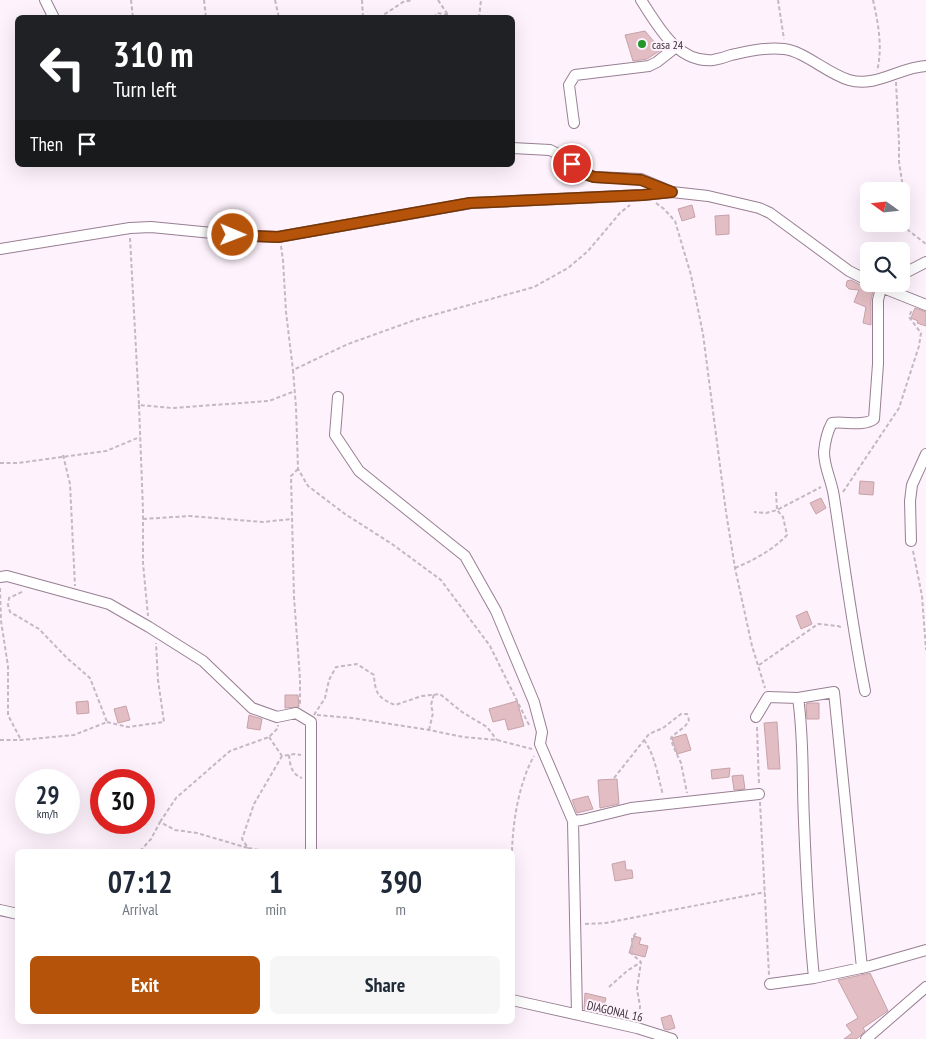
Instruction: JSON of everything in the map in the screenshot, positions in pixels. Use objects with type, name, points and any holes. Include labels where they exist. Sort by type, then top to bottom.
[{"type":"street","points":[[45,0],[52,15]]},
{"type":"street","points":[[641,0],[669,41],[684,54],[694,58],[713,60],[754,50],[786,49],[849,81],[865,82],[896,75],[916,66],[926,66]]},
{"type":"street","points":[[574,123],[569,85],[575,75],[649,66],[676,47]]},
{"type":"street","points":[[515,148],[550,150],[585,174],[594,177],[641,180],[672,192]]},
{"type":"street","points":[[0,249],[130,228],[151,227],[233,235],[278,237],[470,203],[672,192],[708,196],[759,208],[770,213],[849,271],[860,276]]},
{"type":"street","points":[[910,270],[926,262]]},
{"type":"street","points":[[865,691],[854,632],[835,504],[824,452],[826,432],[832,423],[842,421],[851,423],[869,422],[874,419],[878,372],[879,292]]},
{"type":"street","points":[[896,292],[926,305]]},
{"type":"street","points":[[338,397],[335,434],[358,471],[465,556],[496,611],[534,702],[542,732],[540,744],[573,821],[577,1014]]},
{"type":"street","points":[[911,541],[910,501],[912,485],[926,454]]},
{"type":"street","points":[[0,576],[7,576],[109,604],[203,661],[252,708],[277,718],[296,713],[311,722],[311,849]]},
{"type":"street","points":[[756,718],[768,697],[798,698],[834,692],[862,968]]},
{"type":"street","points":[[798,698],[801,722],[804,821],[814,978]]},
{"type":"street","points":[[573,821],[631,808],[760,794]]},
{"type":"street","points":[[0,910],[15,913]]},
{"type":"street","points":[[770,984],[814,978],[862,968],[926,950]]},
{"type":"street","points":[[866,1039],[926,987]]},
{"type":"street","name":"DIAGONAL 16","points":[[515,1001],[638,1028],[672,1039]]},
{"type":"path","points":[[131,0],[133,15]]},
{"type":"path","points":[[204,0],[206,15]]},
{"type":"path","points":[[275,0],[278,15]]},
{"type":"path","points":[[362,0],[362,15]]},
{"type":"path","points":[[384,15],[403,2],[413,0]]},
{"type":"path","points":[[438,0],[448,15]]},
{"type":"path","points":[[479,15],[481,0]]},
{"type":"path","points":[[778,0],[786,49]]},
{"type":"path","points":[[873,0],[878,32],[879,64],[875,80]]},
{"type":"path","points":[[436,15],[437,12],[448,15]]},
{"type":"path","points":[[896,75],[899,162],[904,194],[902,223],[926,244]]},
{"type":"path","points":[[293,370],[348,344],[407,323],[483,300],[534,288],[568,268],[588,252],[620,213],[643,195],[664,209],[676,221],[691,275],[703,334],[735,568],[752,646],[768,697]]},
{"type":"path","points":[[0,740],[74,735],[107,722],[128,727],[164,722],[158,680],[156,636],[149,627],[143,562],[139,406],[130,228]]},
{"type":"path","points":[[278,237],[283,260],[286,312],[295,391],[298,469],[308,486],[345,514],[392,544],[441,580],[490,646],[531,728]]},
{"type":"path","points":[[835,504],[899,408],[919,346],[921,333],[909,317],[913,308]]},
{"type":"path","points":[[139,406],[172,408],[260,402],[269,401],[295,391]]},
{"type":"path","points":[[0,463],[18,463],[106,450],[140,437]]},
{"type":"path","points":[[62,455],[70,484],[76,596]]},
{"type":"path","points":[[298,469],[290,476],[294,597],[300,679],[300,715]]},
{"type":"path","points":[[754,512],[766,513],[777,510],[819,487],[831,485]]},
{"type":"path","points":[[735,568],[752,561],[780,542],[786,535],[783,517],[777,510],[776,492]]},
{"type":"path","points":[[143,519],[190,516],[262,522],[292,519]]},
{"type":"path","points":[[911,541],[922,596],[926,650]]},
{"type":"path","points":[[37,584],[8,598],[10,612],[39,629],[66,658],[90,678],[107,722]]},
{"type":"path","points":[[0,588],[1,621],[8,666],[8,715],[21,740]]},
{"type":"path","points":[[759,665],[818,624],[838,626],[854,632]]},
{"type":"path","points":[[497,740],[487,727],[462,712],[440,694],[422,696],[395,705],[382,699],[375,686],[374,674],[357,664],[336,667],[329,680],[325,698],[314,715],[352,718],[463,737],[497,740],[536,750],[528,765],[519,800],[512,849]]},
{"type":"path","points":[[429,730],[433,713],[431,705],[434,694]]},
{"type":"path","points":[[614,778],[650,734],[663,728],[681,714],[687,714],[689,720],[687,724],[671,738],[681,763],[686,790],[691,802]]},
{"type":"path","points":[[142,849],[151,839],[176,798],[230,751],[269,737],[278,728],[277,718]]},
{"type":"path","points":[[756,718],[770,984]]},
{"type":"path","points":[[269,737],[282,756]]},
{"type":"path","points":[[644,740],[653,760],[665,804]]},
{"type":"path","points":[[282,756],[295,754],[311,757]]},
{"type":"path","points":[[289,755],[290,767],[298,777],[311,781]]},
{"type":"path","points":[[248,848],[242,839],[254,804],[282,756]]},
{"type":"path","points":[[160,822],[175,830],[197,833],[254,849]]},
{"type":"path","points":[[575,924],[606,923],[765,892]]},
{"type":"path","points":[[636,933],[632,938],[632,954],[641,962]]},
{"type":"path","points":[[609,986],[641,962]]},
{"type":"path","points":[[638,1028],[640,1006],[637,989],[641,962]]},
{"type":"building","name":"casa 24","points":[[645,31],[661,50],[647,59],[633,61],[625,35]]},
{"type":"building","points":[[692,205],[695,217],[682,221],[678,209]]},
{"type":"building","points":[[729,215],[729,234],[716,235],[715,216]]},
{"type":"building","points":[[851,280],[860,284],[860,292],[873,292],[871,325],[863,323],[866,307],[854,302],[859,290],[849,289],[846,286],[847,281]]},
{"type":"building","points":[[915,308],[926,312],[926,326],[917,323],[918,321],[911,318]]},
{"type":"building","points":[[860,481],[874,482],[873,495],[859,494]]},
{"type":"building","points":[[821,498],[826,508],[816,514],[810,503]]},
{"type":"building","points":[[807,611],[812,624],[801,629],[796,616]]},
{"type":"building","points":[[285,695],[298,695],[299,707],[285,708]]},
{"type":"building","points":[[88,701],[89,713],[77,714],[76,702]]},
{"type":"building","points":[[517,701],[524,726],[508,730],[505,719],[493,722],[489,709]]},
{"type":"building","points":[[819,703],[819,719],[807,719],[806,704]]},
{"type":"building","points":[[126,706],[130,720],[118,723],[114,709]]},
{"type":"building","points":[[249,715],[262,719],[260,730],[247,728]]},
{"type":"building","points":[[777,722],[780,769],[768,769],[764,723]]},
{"type":"building","points":[[686,734],[691,750],[677,754],[672,738]]},
{"type":"building","points":[[730,768],[729,777],[712,779],[711,770]]},
{"type":"building","points":[[743,775],[745,789],[734,790],[732,776]]},
{"type":"building","points":[[617,779],[619,804],[600,808],[598,780]]},
{"type":"building","points":[[588,796],[593,809],[577,813],[572,800]]},
{"type":"building","points":[[625,861],[626,870],[632,870],[633,878],[615,881],[612,864]]},
{"type":"building","points":[[634,936],[641,938],[639,944],[648,946],[645,957],[629,953]]},
{"type":"building","points":[[870,973],[888,1011],[863,1028],[865,1031],[856,1039],[844,1039],[852,1033],[846,1025],[858,1018],[838,980]]},
{"type":"building","points":[[585,993],[606,998],[602,1013],[584,1009]]},
{"type":"building","points":[[671,1015],[675,1028],[664,1029],[661,1018]]},
{"type":"place","name":"casa 24","points":[[642,44]]},
{"type":"route","points":[[233,235],[278,237],[470,203],[672,192],[641,180],[594,177],[585,174],[572,164]]}]
